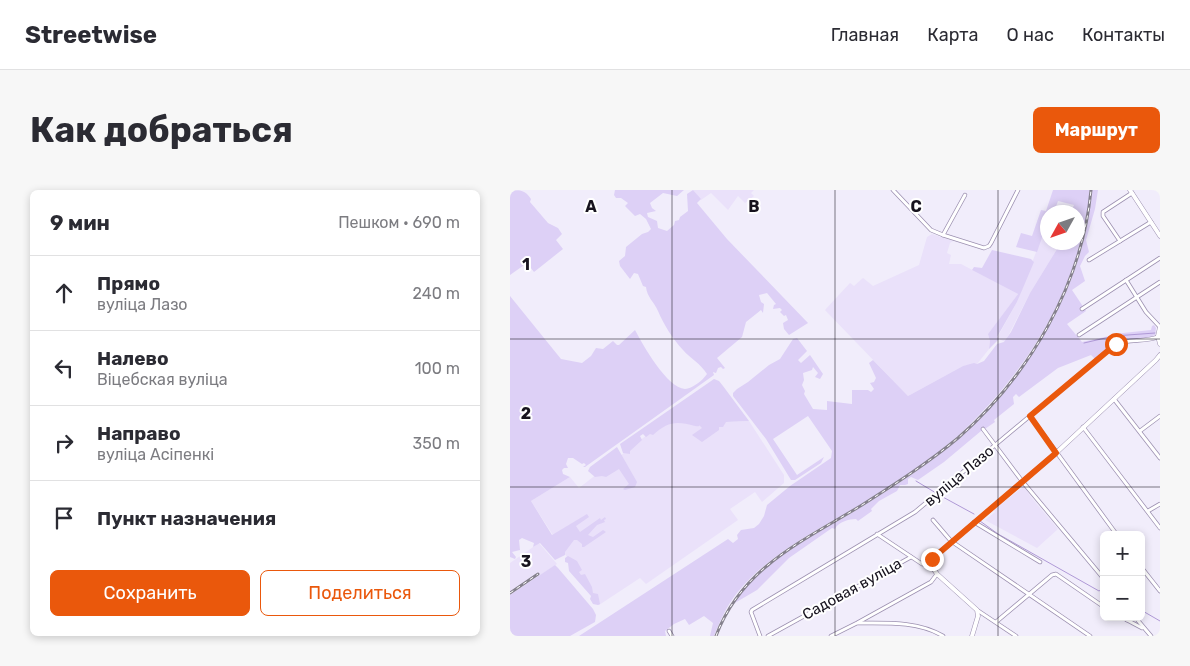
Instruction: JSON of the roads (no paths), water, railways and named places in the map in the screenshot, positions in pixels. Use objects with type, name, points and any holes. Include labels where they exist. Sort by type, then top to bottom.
[{"type":"street","points":[[893,190],[932,230],[984,248],[989,246],[1018,190]]},
{"type":"street","points":[[1120,241],[1103,216],[1104,210],[1131,191],[1160,236]]},
{"type":"street","points":[[943,235],[965,194]]},
{"type":"street","points":[[1089,260],[1151,222]]},
{"type":"street","points":[[1082,309],[1160,258]]},
{"type":"street","points":[[1126,280],[1146,312],[1160,327],[1158,337],[1160,344]]},
{"type":"street","points":[[1079,335],[1160,282]]},
{"type":"street","name":"вуліца Лазо","points":[[760,636],[751,612],[915,512],[1116,344],[1158,337]]},
{"type":"street","points":[[1016,636],[977,610],[937,574],[931,565],[932,559],[1056,453],[1156,360],[1160,354]]},
{"type":"street","points":[[1114,399],[1160,458]]},
{"type":"street","points":[[1030,416],[1114,531]]},
{"type":"street","points":[[1140,431],[1160,416]]},
{"type":"street","points":[[1083,427],[1160,528]]},
{"type":"street","points":[[983,429],[1022,481],[1101,576]]},
{"type":"street","points":[[1148,511],[1160,504]]},
{"type":"street","points":[[933,520],[951,541],[1090,636]]},
{"type":"street","points":[[974,522],[1040,562]]},
{"type":"street","points":[[877,534],[922,564],[931,565]]},
{"type":"street","name":"Садовая вуліца","points":[[768,636],[910,557]]},
{"type":"street","points":[[1145,571],[1160,592]]},
{"type":"street","points":[[831,636],[930,582],[937,574]]},
{"type":"street","points":[[996,622],[1030,595],[1049,576],[1056,574],[1100,604]]},
{"type":"street","points":[[972,636],[978,616],[977,610]]},
{"type":"street","points":[[1132,621],[1144,628]]},
{"type":"street","points":[[1138,621],[1151,636]]},
{"type":"street","points":[[857,623],[904,624],[943,636]]},
{"type":"street","points":[[669,631],[672,636]]},
{"type":"waterway","points":[[1084,343],[1114,336],[1155,333]]},
{"type":"waterway","points":[[916,481],[936,493]]},
{"type":"waterway","points":[[941,496],[974,514]]},
{"type":"waterway","points":[[980,521],[998,534],[1100,590]]},
{"type":"waterway","points":[[1145,612],[1160,621]]},
{"type":"railway","points":[[716,636],[727,612],[741,591],[758,574],[797,544],[862,505],[935,456],[958,438],[984,413],[1007,386],[1029,357],[1048,326],[1064,294],[1086,225],[1091,190]]},
{"type":"railway","points":[[510,593],[538,574]]}]
